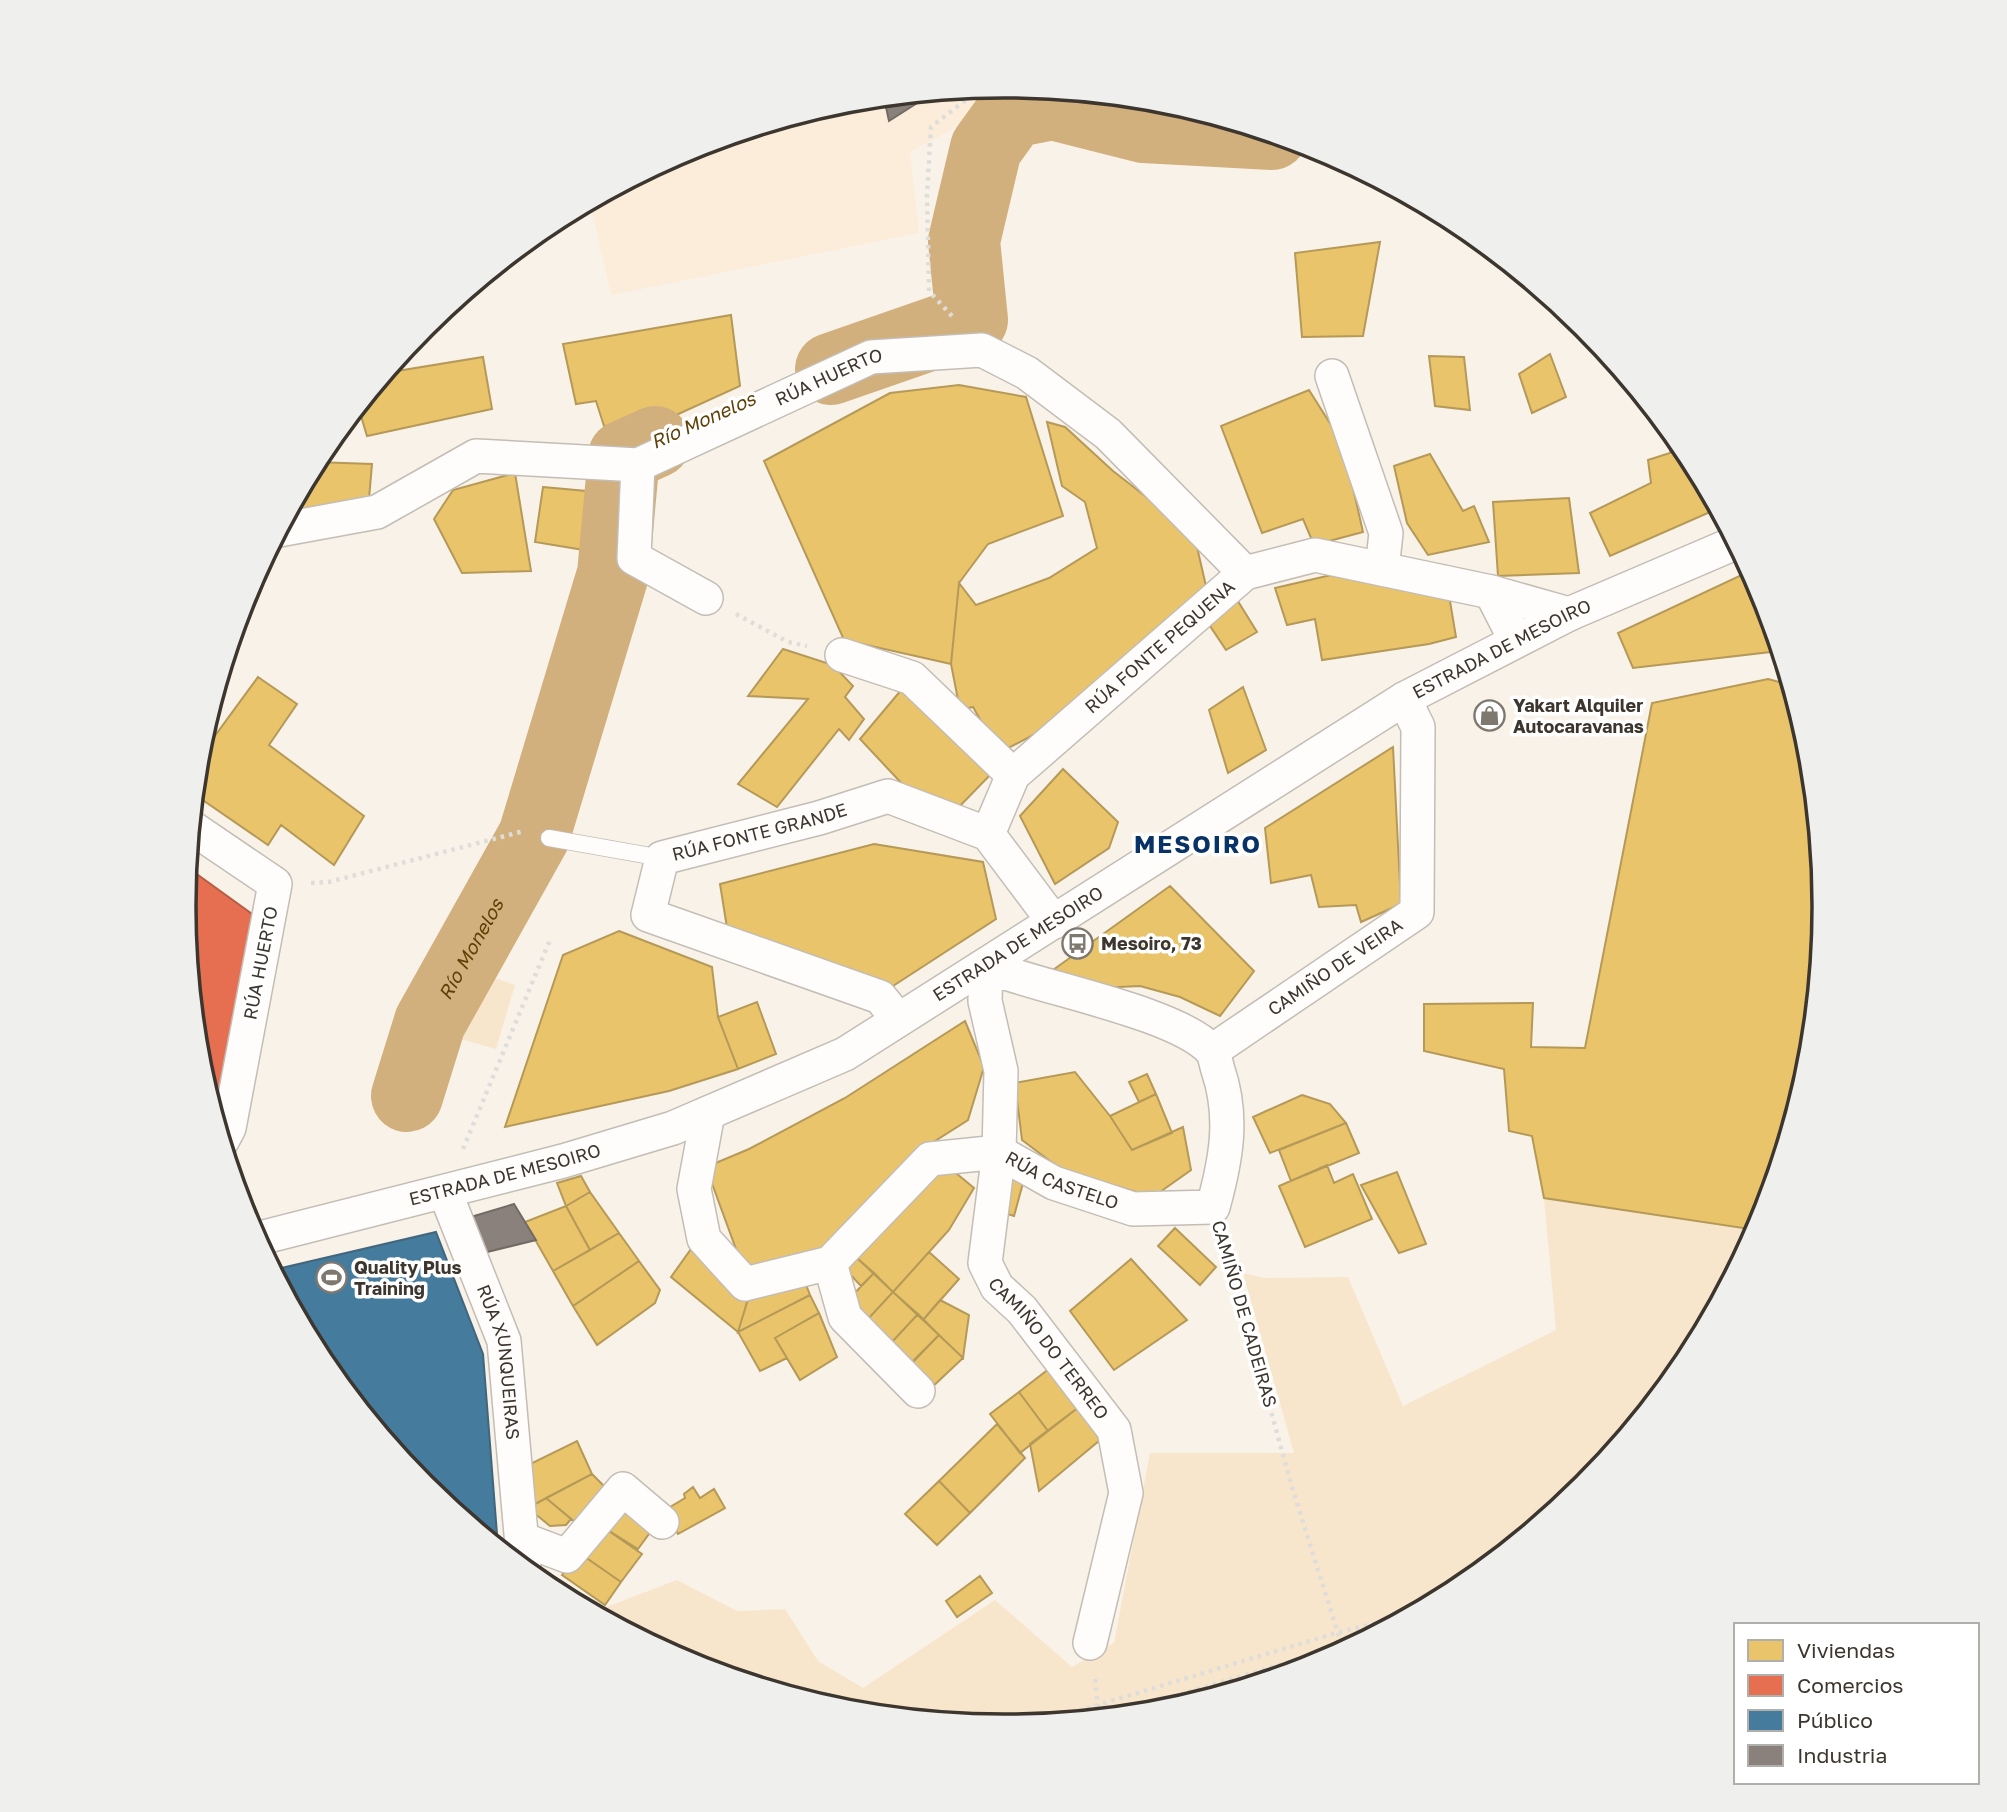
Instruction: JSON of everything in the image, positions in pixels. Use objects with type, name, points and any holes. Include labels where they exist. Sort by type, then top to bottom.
[{"type":"street","name":"RÚA HUERTO","points":[[290,528],[377,512],[476,456],[638,465],[871,357],[982,351],[1027,373],[1108,435],[1245,573]]},
{"type":"street","points":[[1332,376],[1386,533],[1382,569]]},
{"type":"street","points":[[638,465],[634,558],[706,598]]},
{"type":"street","name":"ESTRADA DE MESOIRO","points":[[267,1236],[445,1192],[624,1143],[708,1113],[845,1054],[1405,699],[1515,639],[1727,547]]},
{"type":"street","name":"RÚA FONTE PEQUENA","points":[[988,834],[1013,775],[1245,573],[1315,555],[1492,592],[1569,614]]},
{"type":"street","points":[[1492,592],[1515,639]]},
{"type":"street","points":[[842,655],[912,678],[1013,775]]},
{"type":"street","name":"CAMIÑO DE VEIRA","points":[[1212,1051],[1417,912],[1418,727],[1405,699]]},
{"type":"street","name":"RÚA FONTE GRANDE","points":[[898,1020],[880,997],[648,915],[662,858],[819,818],[888,796],[988,834]]},
{"type":"street","name":"RÚA HUERTO","points":[[199,832],[275,884],[228,1131]]},
{"type":"street","points":[[988,834],[1054,922]]},
{"type":"street","points":[[986,966],[1019,980],[1169,1023],[1212,1051]]},
{"type":"street","name":"CAMIÑO DO TERREO","points":[[986,966],[985,1001],[1001,1071],[999,1152],[985,1263],[997,1287],[1021,1310],[1114,1430],[1126,1493],[1090,1643]]},
{"type":"street","name":"CAMIÑO DE CADEIRAS","points":[[1212,1051],[1227,1095],[1227,1157],[1213,1207]]},
{"type":"street","points":[[708,1113],[694,1189],[704,1239],[746,1284],[830,1263],[845,1317],[918,1391]]},
{"type":"street","name":"RÚA CASTELO","points":[[830,1263],[930,1159],[999,1152],[1055,1183],[1133,1209],[1213,1207]]},
{"type":"street","name":"RÚA XUNQUEIRAS","points":[[445,1192],[505,1341],[523,1554],[567,1556],[623,1489],[662,1522]]},
{"type":"lane","points":[[549,838],[662,858]]},
{"type":"path","points":[[966,99],[931,127],[927,194],[929,291],[982,351]]},
{"type":"path","points":[[706,598],[788,642],[842,655]]},
{"type":"path","points":[[275,884],[329,882],[524,831]]},
{"type":"path","points":[[445,1192],[550,940]]},
{"type":"path","name":"CAMIÑO DE CADEIRAS","points":[[1213,1207],[1233,1269],[1291,1484],[1339,1640]]},
{"type":"path","points":[[1083,1709],[1375,1623]]},
{"type":"path","points":[[1190,1691],[1281,1664]]},
{"type":"shaded area","points":[[1010,98],[910,152],[919,233],[611,295],[592,211],[646,181],[744,141],[846,114],[898,105]]},
{"type":"shaded area","points":[[1089,103],[1201,123],[1139,138]]},
{"type":"shaded area","points":[[477,972],[515,985],[496,1049],[453,1037]]},
{"type":"shaded area","points":[[1544,1198],[1744,1228],[1703,1310],[1645,1398],[1575,1477],[1536,1513],[1452,1578],[1361,1631],[1263,1671],[1213,1686],[1109,1707],[1056,1712],[1004,1714],[898,1707],[794,1686],[744,1671],[646,1631],[603,1608],[677,1580],[737,1611],[785,1609],[818,1661],[863,1688],[995,1600],[1072,1667],[1114,1643],[1150,1453],[1294,1453],[1243,1273],[1264,1278],[1348,1277],[1403,1406],[1556,1330]]},
{"type":"building: Viviendas","points":[[1380,242],[1363,336],[1302,337],[1295,253]]},
{"type":"building: Viviendas","points":[[731,315],[740,386],[661,422],[604,426],[596,401],[576,404],[563,344]]},
{"type":"building: Viviendas","points":[[1550,354],[1566,397],[1532,413],[1519,374]]},
{"type":"building: Viviendas","points":[[1429,356],[1464,357],[1470,410],[1435,406]]},
{"type":"building: Viviendas","points":[[483,357],[492,409],[367,436],[361,416],[398,371]]},
{"type":"building: Viviendas","points":[[959,385],[1026,397],[1063,516],[988,544],[959,583],[951,664],[844,640],[764,461],[890,393]]},
{"type":"building: Viviendas","points":[[1309,390],[1343,444],[1363,532],[1314,545],[1303,519],[1262,533],[1221,426]]},
{"type":"building: Viviendas","points":[[1047,422],[1065,427],[1113,471],[1194,534],[1206,586],[1035,734],[999,753],[973,707],[960,710],[951,664],[959,583],[976,605],[1049,578],[1097,548],[1085,502],[1062,486]]},
{"type":"building: Viviendas","points":[[1670,451],[1709,513],[1610,556],[1590,513],[1651,483],[1648,460]]},
{"type":"building: Viviendas","points":[[1430,454],[1463,511],[1474,506],[1489,542],[1428,555],[1407,523],[1394,466]]},
{"type":"building: Viviendas","points":[[329,462],[372,464],[369,499],[298,513]]},
{"type":"building: Viviendas","points":[[515,473],[531,571],[462,573],[434,519],[453,490]]},
{"type":"building: Viviendas","points":[[543,487],[608,493],[602,553],[535,542]]},
{"type":"building: Viviendas","points":[[1569,498],[1579,573],[1498,576],[1493,502]]},
{"type":"building: Viviendas","points":[[1331,575],[1449,595],[1456,637],[1429,644],[1322,660],[1315,619],[1287,625],[1275,588]]},
{"type":"building: Viviendas","points":[[1740,576],[1771,652],[1633,668],[1618,633]]},
{"type":"building: Viviendas","points":[[1236,598],[1257,632],[1226,650],[1210,626]]},
{"type":"building: Viviendas","points":[[783,649],[833,665],[853,686],[845,697],[864,719],[849,740],[839,729],[777,807],[738,784],[808,699],[748,696]]},
{"type":"building: Viviendas","points":[[258,677],[297,704],[269,745],[364,816],[334,865],[281,825],[268,845],[202,800],[213,738]]},
{"type":"building: Viviendas","points":[[1768,679],[1780,682],[1796,748],[1805,801],[1812,906],[1805,1011],[1784,1115],[1769,1166],[1744,1228],[1544,1198],[1532,1136],[1509,1131],[1504,1069],[1424,1051],[1424,1004],[1533,1003],[1531,1047],[1585,1048],[1652,703]]},
{"type":"building: Viviendas","points":[[907,683],[993,772],[959,807],[920,803],[860,739]]},
{"type":"building: Viviendas","points":[[1243,687],[1266,750],[1228,773],[1209,710]]},
{"type":"building: Viviendas","points":[[1393,747],[1401,904],[1361,922],[1356,905],[1319,907],[1311,875],[1271,883],[1265,828]]},
{"type":"building: Viviendas","points":[[1063,769],[1118,822],[1109,848],[1055,884],[1020,816]]},
{"type":"building: Viviendas","points":[[874,844],[983,862],[996,919],[893,986],[824,968],[728,934],[720,884]]},
{"type":"building: Viviendas","points":[[1170,886],[1254,971],[1220,1016],[1180,997],[1140,986],[1077,989],[1046,975]]},
{"type":"building: Viviendas","points":[[619,931],[712,967],[718,1017],[738,1069],[669,1091],[505,1127],[563,955]]},
{"type":"building: Viviendas","points":[[757,1002],[776,1054],[738,1069],[718,1017]]},
{"type":"building: Viviendas","points":[[965,1021],[984,1067],[968,1120],[932,1143],[818,1256],[748,1282],[706,1167],[749,1149],[845,1098]]},
{"type":"building: Viviendas","points":[[1075,1072],[1110,1116],[1132,1150],[1183,1127],[1191,1170],[1153,1197],[1062,1170],[1022,1140],[1015,1083]]},
{"type":"building: Viviendas","points":[[1147,1074],[1156,1094],[1139,1102],[1129,1082]]},
{"type":"building: Viviendas","points":[[1156,1094],[1172,1133],[1132,1150],[1110,1116]]},
{"type":"building: Viviendas","points":[[1302,1095],[1330,1104],[1346,1123],[1270,1153],[1253,1117]]},
{"type":"building: Viviendas","points":[[1346,1123],[1359,1153],[1291,1181],[1279,1150]]},
{"type":"building: Viviendas","points":[[945,1164],[974,1188],[949,1230],[893,1292],[857,1258]]},
{"type":"building: Viviendas","points":[[1327,1165],[1334,1183],[1353,1174],[1372,1219],[1305,1247],[1279,1186]]},
{"type":"building: Viviendas","points":[[1397,1172],[1426,1244],[1399,1253],[1361,1185]]},
{"type":"building: Viviendas","points":[[1007,1175],[1023,1183],[1014,1216],[998,1211]]},
{"type":"building: Viviendas","points":[[581,1176],[590,1192],[566,1206],[557,1183]]},
{"type":"building: Viviendas","points":[[590,1192],[619,1233],[590,1250],[566,1206]]},
{"type":"building: Viviendas","points":[[566,1206],[590,1250],[553,1271],[525,1222]]},
{"type":"building: Viviendas","points":[[1175,1228],[1216,1267],[1200,1285],[1158,1246]]},
{"type":"building: Viviendas","points":[[619,1233],[639,1261],[573,1306],[553,1271]]},
{"type":"building: Viviendas","points":[[691,1249],[748,1299],[738,1332],[671,1277]]},
{"type":"building: Viviendas","points":[[929,1252],[959,1279],[923,1320],[893,1292]]},
{"type":"building: Viviendas","points":[[857,1258],[874,1273],[861,1286],[846,1270]]},
{"type":"building: Viviendas","points":[[1131,1259],[1187,1320],[1114,1370],[1070,1311]]},
{"type":"building: Viviendas","points":[[639,1261],[660,1290],[655,1303],[597,1345],[573,1306]]},
{"type":"building: Viviendas","points":[[874,1273],[893,1292],[867,1320],[847,1301]]},
{"type":"building: Viviendas","points":[[803,1277],[810,1295],[738,1332],[748,1299]]},
{"type":"building: Viviendas","points":[[893,1292],[918,1314],[891,1343],[867,1320]]},
{"type":"building: Viviendas","points":[[810,1295],[819,1313],[775,1338],[787,1358],[760,1371],[738,1332]]},
{"type":"building: Viviendas","points":[[940,1300],[969,1315],[963,1358],[923,1320]]},
{"type":"building: Viviendas","points":[[819,1313],[837,1357],[800,1380],[775,1338]]},
{"type":"building: Viviendas","points":[[918,1314],[939,1335],[912,1363],[891,1343]]},
{"type":"building: Viviendas","points":[[939,1335],[963,1358],[929,1390],[907,1367]]},
{"type":"building: Viviendas","points":[[1054,1365],[1079,1407],[1048,1431],[1019,1392]]},
{"type":"building: Viviendas","points":[[1019,1392],[1048,1431],[1020,1453],[990,1414]]},
{"type":"building: Viviendas","points":[[1079,1407],[1100,1440],[1039,1491],[1030,1444]]},
{"type":"building: Viviendas","points":[[997,1424],[1025,1458],[970,1513],[939,1481]]},
{"type":"building: Viviendas","points":[[577,1441],[592,1474],[528,1508],[522,1468]]},
{"type":"building: Viviendas","points":[[592,1474],[612,1494],[581,1527],[546,1498]]},
{"type":"building: Viviendas","points":[[939,1481],[970,1513],[937,1545],[905,1514]]},
{"type":"building: Viviendas","points":[[693,1487],[700,1498],[714,1489],[725,1508],[678,1534],[665,1510],[685,1498],[684,1494]]},
{"type":"building: Viviendas","points":[[546,1498],[571,1519],[566,1525],[550,1526],[528,1508]]},
{"type":"building: Viviendas","points":[[630,1505],[657,1523],[638,1549],[603,1527]]},
{"type":"building: Viviendas","points":[[603,1527],[642,1554],[621,1582],[578,1552]]},
{"type":"building: Viviendas","points":[[578,1552],[621,1582],[605,1605],[562,1575]]},
{"type":"building: Viviendas","points":[[980,1576],[992,1593],[957,1617],[946,1601]]},
{"type":"building: Comercios","points":[[197,874],[252,914],[221,1102],[202,1011],[197,959]]},
{"type":"building: Público","points":[[436,1232],[483,1354],[497,1535],[432,1477],[362,1398],[304,1310],[282,1268]]},
{"type":"building: Industria","points":[[917,103],[889,121],[886,107]]},
{"type":"building: Industria","points":[[514,1204],[536,1240],[483,1253],[471,1217]]},
{"type":"waterway","name":"Río Monelos","points":[[831,369],[972,320],[964,241],[986,148],[1012,112],[1053,104],[1144,127],[1232,132]]},
{"type":"waterway","name":"Río Monelos","points":[[407,1096],[430,1022],[534,836],[613,574],[624,456],[655,442]]},
{"type":"place","name":"Yakart Alquiler Autocaravanas","points":[[1490,716]]},
{"type":"place","name":"Mesoiro, 73","points":[[1078,944]]},
{"type":"place","name":"Quality Plus Training","points":[[331,1278]]},
{"type":"district","name":"MESOIRO","points":[[1198,845]]}]
